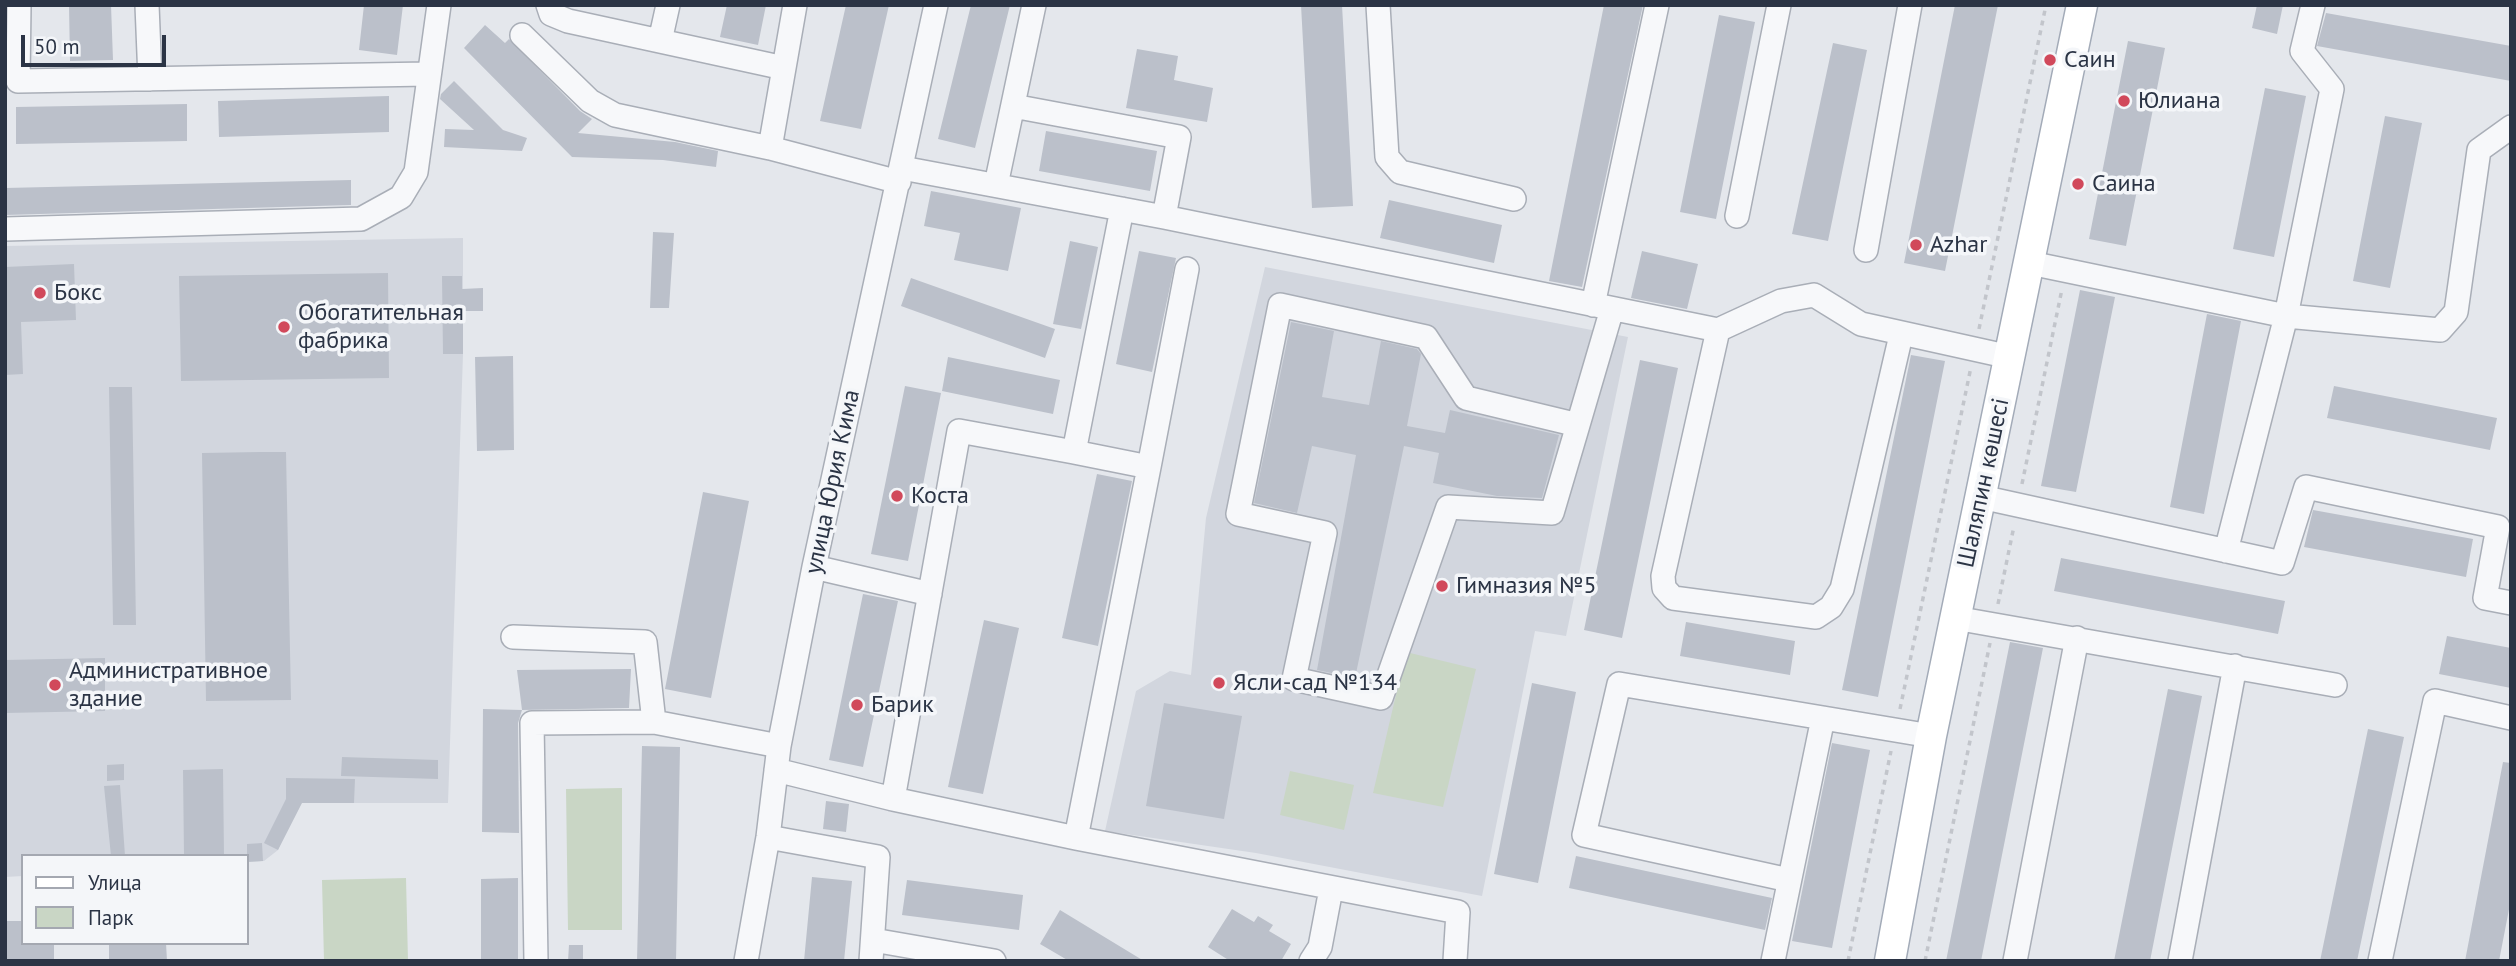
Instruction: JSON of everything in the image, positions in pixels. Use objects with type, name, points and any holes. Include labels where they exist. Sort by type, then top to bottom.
[{"type":"main road","name":"Шаляпин көшесі","points":[[1889,961],[1931,736],[2082,5]]},
{"type":"street","points":[[19,5],[18,81],[428,74]]},
{"type":"street","points":[[147,5],[150,79]]},
{"type":"street","points":[[5,229],[361,219],[401,197],[416,172],[439,5]]},
{"type":"street","points":[[548,5],[551,14],[568,21],[784,68]]},
{"type":"street","points":[[660,41],[668,5]]},
{"type":"street","points":[[769,148],[795,5]]},
{"type":"street","name":"улица Юрия Кима","points":[[746,961],[768,837],[779,746],[814,567],[936,5]]},
{"type":"street","points":[[996,185],[1034,5]]},
{"type":"street","points":[[1378,5],[1387,157],[1400,172],[1514,200]]},
{"type":"street","points":[[1578,425],[1466,398],[1426,337],[1280,305],[1238,514],[1325,533],[1294,679],[1381,698],[1448,507],[1552,513],[1578,425],[1603,307],[1657,5]]},
{"type":"street","points":[[1737,215],[1779,5]]},
{"type":"street","points":[[1866,250],[1910,5]]},
{"type":"street","points":[[2226,551],[2286,316],[2332,89],[2302,51],[2313,5]]},
{"type":"street","points":[[522,35],[590,101],[615,115],[901,175],[996,185],[1164,217],[1718,330],[1781,301],[1814,295],[1861,324],[2010,357]]},
{"type":"street","points":[[1013,106],[1179,137],[1164,217]]},
{"type":"street","points":[[2030,263],[2286,316],[2440,330],[2456,312],[2479,150],[2511,127]]},
{"type":"street","points":[[1074,452],[1122,209]]},
{"type":"street","points":[[1076,838],[1187,269]]},
{"type":"street","points":[[1718,330],[1663,576],[1664,588],[1673,598],[1816,617],[1831,607],[1842,589],[1901,335]]},
{"type":"street","points":[[893,799],[959,431],[1149,467]]},
{"type":"street","points":[[1981,497],[2282,563],[2306,487],[2498,527],[2485,598],[2511,603]]},
{"type":"street","points":[[814,567],[930,594]]},
{"type":"street","points":[[1955,618],[2335,685]]},
{"type":"street","points":[[513,637],[645,642],[654,722]]},
{"type":"street","points":[[2015,961],[2077,638]]},
{"type":"street","points":[[2180,961],[2235,666]]},
{"type":"street","points":[[1789,880],[1584,835],[1619,684],[1931,736]]},
{"type":"street","points":[[2380,961],[2435,701],[2511,718]]},
{"type":"street","points":[[1773,961],[1824,718]]},
{"type":"street","points":[[536,961],[532,723],[654,722],[779,746]]},
{"type":"street","points":[[776,770],[893,799],[1076,838],[1458,912],[1455,961]]},
{"type":"street","points":[[768,837],[878,857],[872,950],[994,961]]},
{"type":"street","points":[[1311,961],[1320,947],[1331,888]]},
{"type":"path","points":[[1848,961],[2046,5]]},
{"type":"shaded area","points":[[463,238],[463,354],[448,803],[298,803],[278,850],[264,861],[248,862],[248,854],[21,854],[21,876],[5,877],[5,246]]},
{"type":"shaded area","name":"Гимназия №5","points":[[1265,267],[1628,337],[1566,636],[1535,631],[1482,896],[1256,853],[1105,831],[1136,691],[1170,671],[1191,675],[1206,518]]},
{"type":"green space","points":[[1406,652],[1476,669],[1443,807],[1373,793]]},
{"type":"green space","points":[[1290,771],[1354,785],[1344,830],[1280,815]]},
{"type":"green space","points":[[622,788],[622,930],[568,930],[566,789]]},
{"type":"green space","points":[[406,878],[408,961],[324,961],[322,880]]},
{"type":"building","points":[[69,5],[111,5],[113,60],[70,61]]},
{"type":"building","points":[[364,5],[403,5],[397,55],[359,50]]},
{"type":"building","points":[[727,5],[766,5],[758,45],[720,37]]},
{"type":"building","points":[[846,5],[889,5],[861,129],[820,121]]},
{"type":"building","points":[[971,5],[1010,5],[975,148],[938,139]]},
{"type":"building","points":[[1301,5],[1342,5],[1353,206],[1312,208]]},
{"type":"building","points":[[1604,5],[1643,5],[1582,287],[1549,281]]},
{"type":"building","points":[[1955,5],[1998,5],[1945,271],[1904,263]]},
{"type":"building","points":[[2257,5],[2283,5],[2277,34],[2252,28]]},
{"type":"building","points":[[2326,13],[2511,46],[2511,81],[2317,46]]},
{"type":"building","points":[[1719,15],[1755,22],[1716,219],[1680,212]]},
{"type":"building","points":[[485,25],[505,43],[509,39],[580,111],[592,119],[578,133],[675,142],[718,151],[716,167],[663,160],[572,157],[464,48]]},
{"type":"building","points":[[2128,41],[2165,48],[2126,246],[2089,239]]},
{"type":"building","points":[[1833,43],[1867,50],[1828,241],[1792,234]]},
{"type":"building","points":[[1137,49],[1178,56],[1174,80],[1213,88],[1207,122],[1126,108]]},
{"type":"building","points":[[454,81],[503,130],[527,138],[522,151],[444,147],[445,129],[474,130],[440,99],[441,94]]},
{"type":"building","points":[[2265,88],[2306,96],[2274,257],[2233,249]]},
{"type":"building","points":[[389,96],[389,132],[219,137],[218,101]]},
{"type":"building","points":[[187,104],[187,141],[16,144],[16,107]]},
{"type":"building","points":[[2385,116],[2422,123],[2390,288],[2353,281]]},
{"type":"building","points":[[1046,131],[1157,151],[1150,191],[1039,171]]},
{"type":"building","points":[[351,180],[351,205],[5,215],[5,188]]},
{"type":"building","points":[[931,191],[1021,208],[1008,271],[954,260],[960,233],[924,226]]},
{"type":"building","points":[[1389,200],[1502,225],[1494,263],[1380,238]]},
{"type":"building","points":[[653,232],[674,233],[669,308],[650,308]]},
{"type":"building","points":[[1070,241],[1098,247],[1081,329],[1053,324]]},
{"type":"building","points":[[1139,251],[1176,258],[1152,372],[1116,364]]},
{"type":"building","points":[[1642,251],[1698,264],[1687,309],[1631,298]]},
{"type":"building","name":"Бокс","points":[[74,264],[76,320],[21,322],[23,374],[5,375],[5,267]]},
{"type":"building","name":"Обогатительная фабрика","points":[[388,273],[389,378],[181,381],[179,276]]},
{"type":"building","points":[[442,276],[462,276],[462,289],[483,288],[483,311],[463,311],[463,354],[443,354]]},
{"type":"building","points":[[911,278],[1055,329],[1045,358],[901,306]]},
{"type":"building","points":[[2080,290],[2115,297],[2076,492],[2041,486]]},
{"type":"building","points":[[2207,314],[2241,321],[2204,514],[2170,507]]},
{"type":"building","points":[[1291,322],[1334,331],[1322,397],[1369,405],[1381,341],[1417,349],[1421,354],[1407,426],[1445,433],[1450,410],[1559,435],[1542,498],[1497,496],[1433,483],[1439,453],[1404,446],[1355,678],[1317,670],[1356,455],[1312,446],[1297,513],[1254,503]]},
{"type":"building","points":[[1911,355],[1945,361],[1878,697],[1842,690]]},
{"type":"building","points":[[513,356],[514,450],[477,451],[475,357]]},
{"type":"building","points":[[948,357],[1060,380],[1053,414],[942,391]]},
{"type":"building","points":[[1640,360],[1678,368],[1622,638],[1584,630]]},
{"type":"building","points":[[905,386],[941,393],[908,561],[871,554]]},
{"type":"building","points":[[2334,386],[2497,418],[2490,450],[2327,418]]},
{"type":"building","points":[[109,387],[132,387],[136,625],[113,625]]},
{"type":"building","points":[[286,452],[291,700],[206,701],[202,453]]},
{"type":"building","points":[[1097,474],[1132,481],[1098,646],[1062,638]]},
{"type":"building","points":[[703,492],[749,501],[711,698],[665,689]]},
{"type":"building","points":[[2313,510],[2473,539],[2466,577],[2304,547]]},
{"type":"building","points":[[2061,558],[2285,601],[2278,634],[2054,591]]},
{"type":"building","points":[[863,594],[898,601],[863,767],[829,760]]},
{"type":"building","points":[[984,620],[1019,628],[983,794],[948,787]]},
{"type":"building","points":[[1686,622],[1795,641],[1790,675],[1680,656]]},
{"type":"building","points":[[2447,636],[2511,648],[2511,688],[2439,674]]},
{"type":"building","points":[[2010,642],[2043,648],[1981,961],[1946,961]]},
{"type":"building","name":"Административное здание","points":[[105,658],[105,711],[5,713],[5,660]]},
{"type":"building","points":[[631,669],[629,708],[522,710],[517,670]]},
{"type":"building","points":[[1532,683],[1576,692],[1538,883],[1494,874]]},
{"type":"building","points":[[2168,689],[2202,696],[2150,961],[2114,961]]},
{"type":"building","points":[[1164,703],[1242,716],[1224,819],[1146,806]]},
{"type":"building","points":[[483,709],[522,710],[518,723],[519,833],[482,832]]},
{"type":"building","points":[[2368,729],[2404,737],[2357,961],[2320,961]]},
{"type":"building","points":[[1832,743],[1870,750],[1832,948],[1792,941]]},
{"type":"building","points":[[642,746],[680,747],[676,961],[637,961]]},
{"type":"building","points":[[342,757],[438,760],[438,779],[341,776]]},
{"type":"building","points":[[2503,762],[2511,763],[2511,899],[2499,961],[2465,961]]},
{"type":"building","points":[[124,764],[124,780],[107,781],[107,765]]},
{"type":"building","points":[[223,769],[224,854],[184,854],[183,770]]},
{"type":"building","points":[[286,778],[355,779],[354,803],[302,803],[278,850],[264,843],[286,799]]},
{"type":"building","points":[[120,785],[125,854],[111,854],[104,786]]},
{"type":"building","points":[[826,801],[849,804],[846,832],[823,829]]},
{"type":"building","points":[[262,843],[263,861],[248,862],[247,844]]},
{"type":"building","points":[[1576,856],[1772,898],[1765,930],[1569,888]]},
{"type":"building","points":[[812,877],[852,881],[844,961],[804,961]]},
{"type":"building","points":[[518,878],[518,961],[481,961],[481,879]]},
{"type":"building","points":[[907,880],[1023,895],[1019,930],[902,915]]},
{"type":"building","points":[[1232,909],[1254,922],[1258,916],[1273,925],[1269,931],[1291,944],[1281,961],[1230,961],[1208,947]]},
{"type":"building","points":[[1060,910],[1144,961],[1069,961],[1040,944]]},
{"type":"building","points":[[7,921],[21,921],[21,945],[54,945],[54,961],[7,961]]},
{"type":"building","points":[[109,945],[166,945],[167,961],[109,961]]},
{"type":"building","points":[[569,945],[583,945],[583,961],[568,961]]},
{"type":"place","name":"Саин","points":[[2050,60]]},
{"type":"place","name":"Юлиана","points":[[2124,101]]},
{"type":"place","name":"Саина","points":[[2078,184]]},
{"type":"place","name":"Azhar","points":[[1916,245]]},
{"type":"place","name":"Бокс","points":[[40,293]]},
{"type":"place","name":"Обогатительная фабрика","points":[[284,327]]},
{"type":"place","name":"Коста","points":[[897,496]]},
{"type":"place","name":"Гимназия №5","points":[[1442,586]]},
{"type":"place","name":"Ясли-сад №134","points":[[1219,683]]},
{"type":"place","name":"Административное здание","points":[[55,685]]},
{"type":"place","name":"Барик","points":[[857,705]]}]
